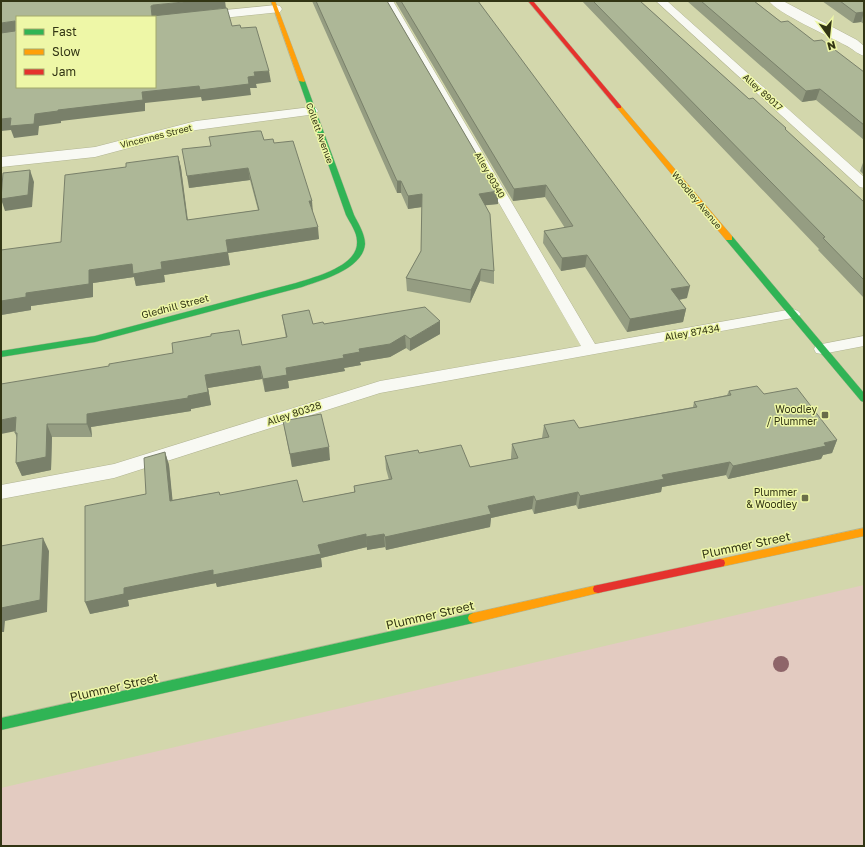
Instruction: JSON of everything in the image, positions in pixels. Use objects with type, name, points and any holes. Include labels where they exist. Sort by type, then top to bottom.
[{"type":"main road","name":"Woodley Avenue","points":[[530,1],[864,399]]},
{"type":"main road","name":"Collett Avenue","points":[[274,5],[350,215],[358,229],[361,244],[358,252],[350,262]]},
{"type":"main road","name":"Gledhill Street","points":[[1,354],[95,339],[321,279],[338,271],[350,262]]},
{"type":"main road","name":"Plummer Street","points":[[1,724],[600,589],[864,532]]},
{"type":"street","points":[[775,1],[785,8],[852,43],[864,52]]},
{"type":"street","points":[[156,21],[274,5]]},
{"type":"street","name":"Vincennes Street","points":[[1,162],[95,152],[196,126],[312,111]]},
{"type":"lane","name":"Alley 80340","points":[[388,1],[591,350]]},
{"type":"lane","name":"Alley 89017","points":[[661,1],[864,184]]},
{"type":"lane","name":"Alley 87434","points":[[591,350],[793,314]]},
{"type":"lane","points":[[822,349],[864,341]]},
{"type":"lane","name":"Alley 80328","points":[[1,492],[114,471],[380,387],[591,350]]},
{"type":"shaded area","points":[[864,585],[864,846],[1,846],[1,788]]},
{"type":"building","points":[[1,1],[194,1],[153,5],[151,6],[152,16],[227,8],[232,26],[240,25],[241,28],[256,27],[269,71],[254,72],[255,76],[248,77],[249,84],[200,90],[199,86],[142,92],[143,100],[35,114],[34,124],[10,126],[11,118],[1,119],[1,33],[15,31],[15,21],[1,23]]},
{"type":"building","points":[[316,1],[387,1],[498,191],[479,194],[490,214],[494,271],[481,269],[471,290],[406,278],[421,251],[422,194],[408,196],[401,181],[397,181]]},
{"type":"building","points":[[401,1],[478,1],[690,286],[671,289],[686,309],[630,319],[587,255],[562,258],[544,231],[573,226],[546,185],[514,189]]},
{"type":"building","points":[[593,1],[640,1],[749,99],[753,98],[864,202],[864,280],[823,238],[825,237]]},
{"type":"building","points":[[701,1],[754,1],[781,22],[788,21],[814,41],[822,40],[864,72],[864,125],[820,89],[806,91]]},
{"type":"building","points":[[840,1],[864,1],[864,12],[856,13]]},
{"type":"building","points":[[261,131],[264,140],[273,139],[274,143],[293,141],[312,201],[309,201],[318,227],[226,240],[228,252],[161,262],[162,269],[133,274],[132,264],[89,270],[89,284],[26,293],[26,297],[1,301],[1,250],[61,242],[65,175],[126,167],[126,163],[178,156],[187,220],[259,210],[248,168],[187,176],[182,149],[211,146],[209,137]]},
{"type":"building","points":[[30,170],[28,195],[1,199],[3,173]]},
{"type":"building","points":[[425,307],[440,321],[410,339],[405,335],[390,344],[359,349],[360,352],[343,355],[344,358],[286,368],[287,375],[263,379],[260,366],[205,375],[208,392],[188,396],[188,398],[87,414],[87,424],[47,424],[46,457],[16,463],[16,417],[1,420],[1,384],[109,366],[109,364],[173,353],[172,343],[211,336],[211,334],[239,330],[242,345],[287,337],[282,315],[309,310],[313,324],[323,322],[324,324]]},
{"type":"building","points":[[757,386],[764,394],[797,388],[837,440],[824,443],[826,446],[733,466],[730,462],[662,475],[664,479],[580,496],[578,492],[536,501],[534,496],[488,506],[491,514],[385,537],[384,534],[366,537],[366,534],[318,545],[321,554],[213,575],[213,570],[124,588],[124,594],[85,602],[85,506],[146,494],[144,458],[165,452],[170,501],[219,492],[220,495],[297,480],[303,502],[355,492],[354,486],[392,479],[385,456],[418,450],[419,453],[461,445],[470,467],[518,458],[512,444],[549,437],[544,425],[574,420],[579,428],[697,407],[694,402],[731,395],[729,391]]},
{"type":"building","points":[[321,414],[329,447],[290,454],[283,421]]},
{"type":"building","points":[[43,538],[40,600],[1,608],[1,546]]},
{"type":"traffic: fast","points":[[1,354],[95,339],[299,285],[326,276],[346,266],[359,252],[361,243],[360,236],[350,215],[302,81]]},
{"type":"traffic: fast","points":[[729,238],[864,399]]},
{"type":"traffic: fast","points":[[1,724],[473,618]]},
{"type":"traffic: slow","points":[[273,1],[302,81]]},
{"type":"traffic: slow","points":[[619,107],[729,238]]},
{"type":"traffic: slow","points":[[720,563],[864,532]]},
{"type":"traffic: slow","points":[[473,618],[598,589]]},
{"type":"traffic: jam","points":[[530,1],[619,107]]},
{"type":"traffic: jam","points":[[598,589],[720,563]]},
{"type":"place","name":"Woodley / Plummer","points":[[825,415]]},
{"type":"place","name":"Plummer & Woodley","points":[[805,498]]}]
